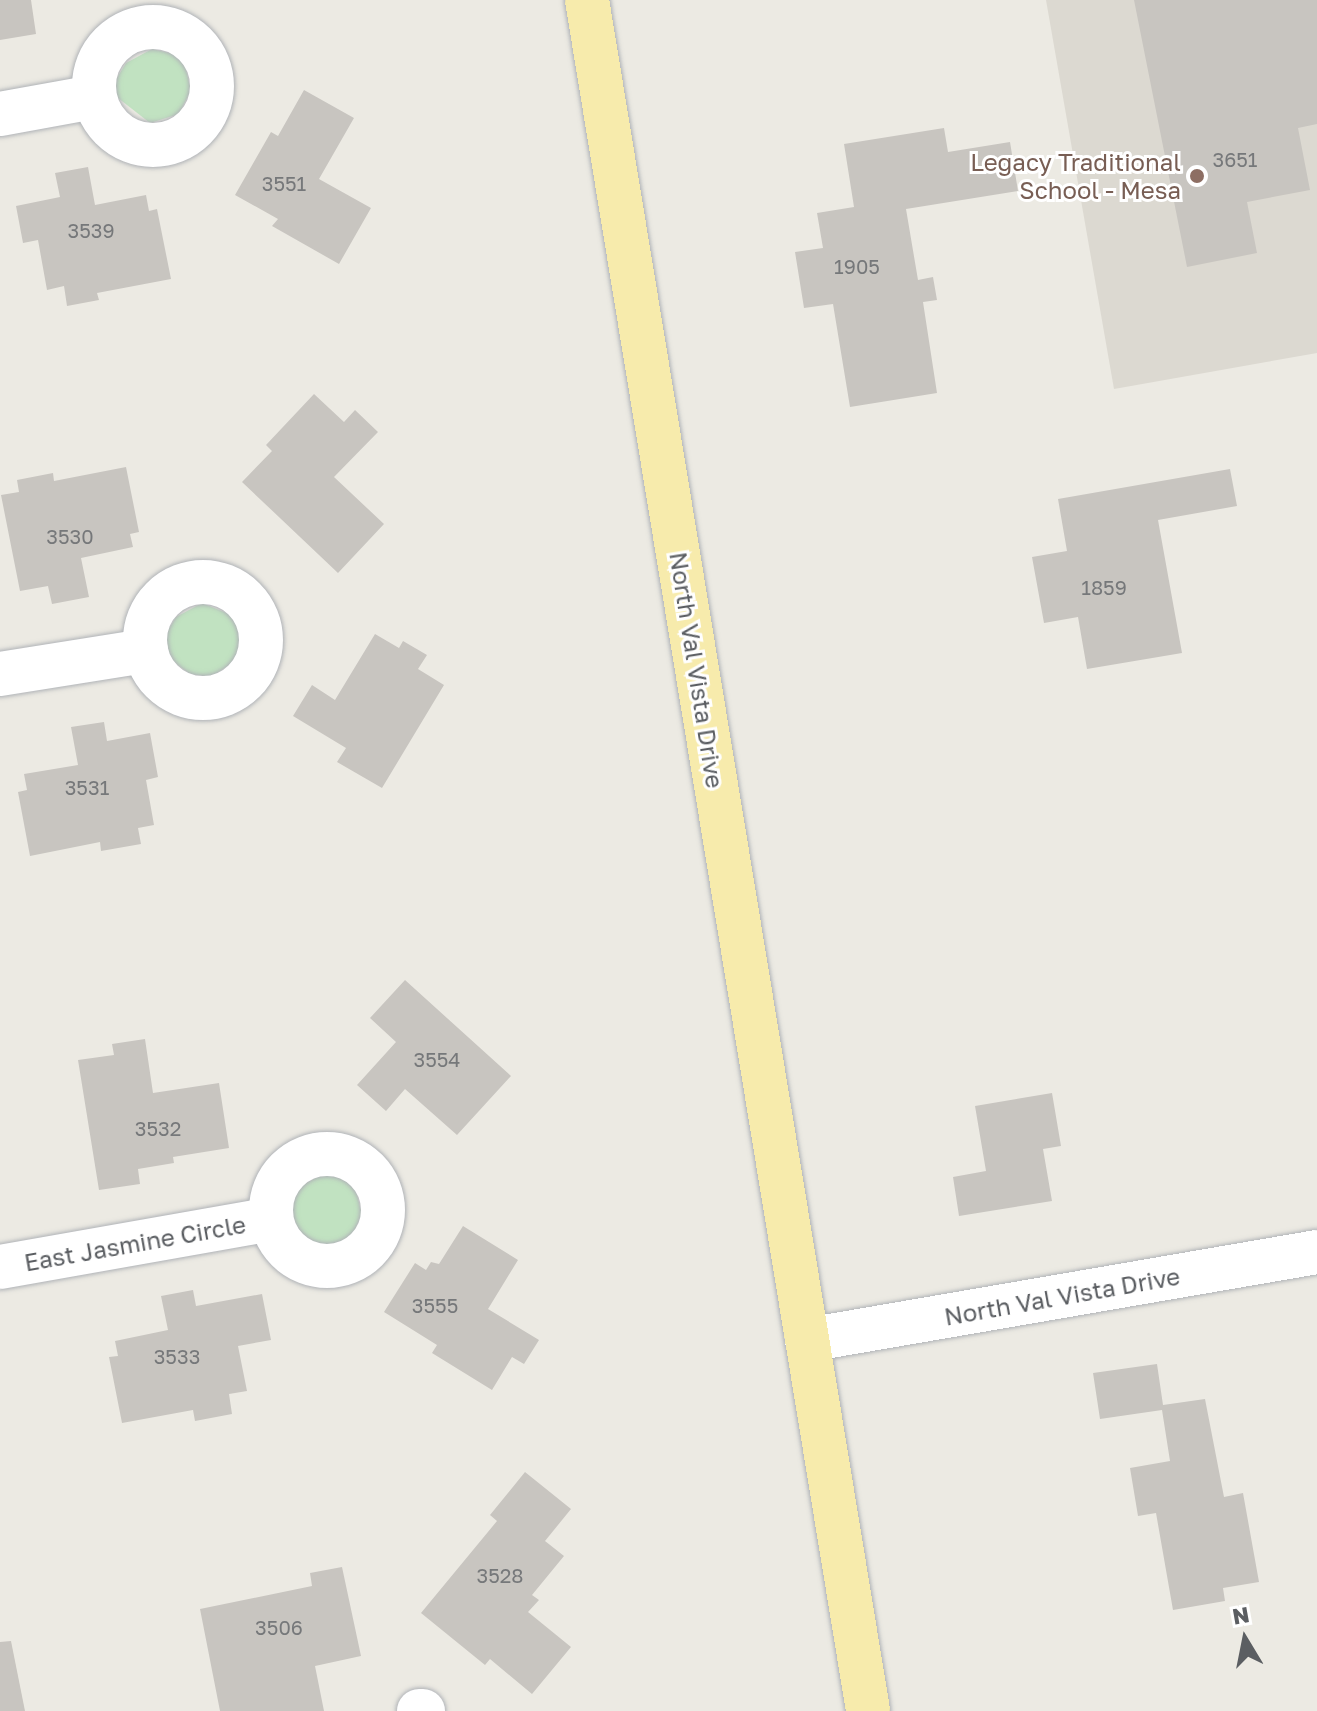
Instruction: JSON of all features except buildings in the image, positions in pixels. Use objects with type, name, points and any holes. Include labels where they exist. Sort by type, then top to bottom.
[{"type":"main road","name":"North Val Vista Drive","points":[[587,0],[868,1711]]},
{"type":"street","points":[[0,114],[94,97]]},
{"type":"street","points":[[0,674],[146,651]]},
{"type":"street","name":"East Jasmine Circle","points":[[0,1267],[271,1219]]},
{"type":"street","name":"North Val Vista Drive","points":[[807,1340],[1317,1252]]},
{"type":"shaded area","name":"Legacy Traditional School - Mesa","points":[[1046,0],[1317,0],[1317,353],[1114,389]]},
{"type":"green space","points":[[152,49],[174,54],[184,62],[191,90],[179,114],[150,123],[109,91],[126,63]]},
{"type":"green space","points":[[202,603],[234,616],[242,636],[235,661],[211,677],[190,674],[161,652],[161,642],[176,617]]},
{"type":"green space","points":[[323,1174],[345,1179],[355,1187],[362,1215],[350,1239],[321,1248],[280,1216],[297,1188]]},
{"type":"place","name":"Legacy Traditional School - Mesa","points":[[1197,176]]}]
